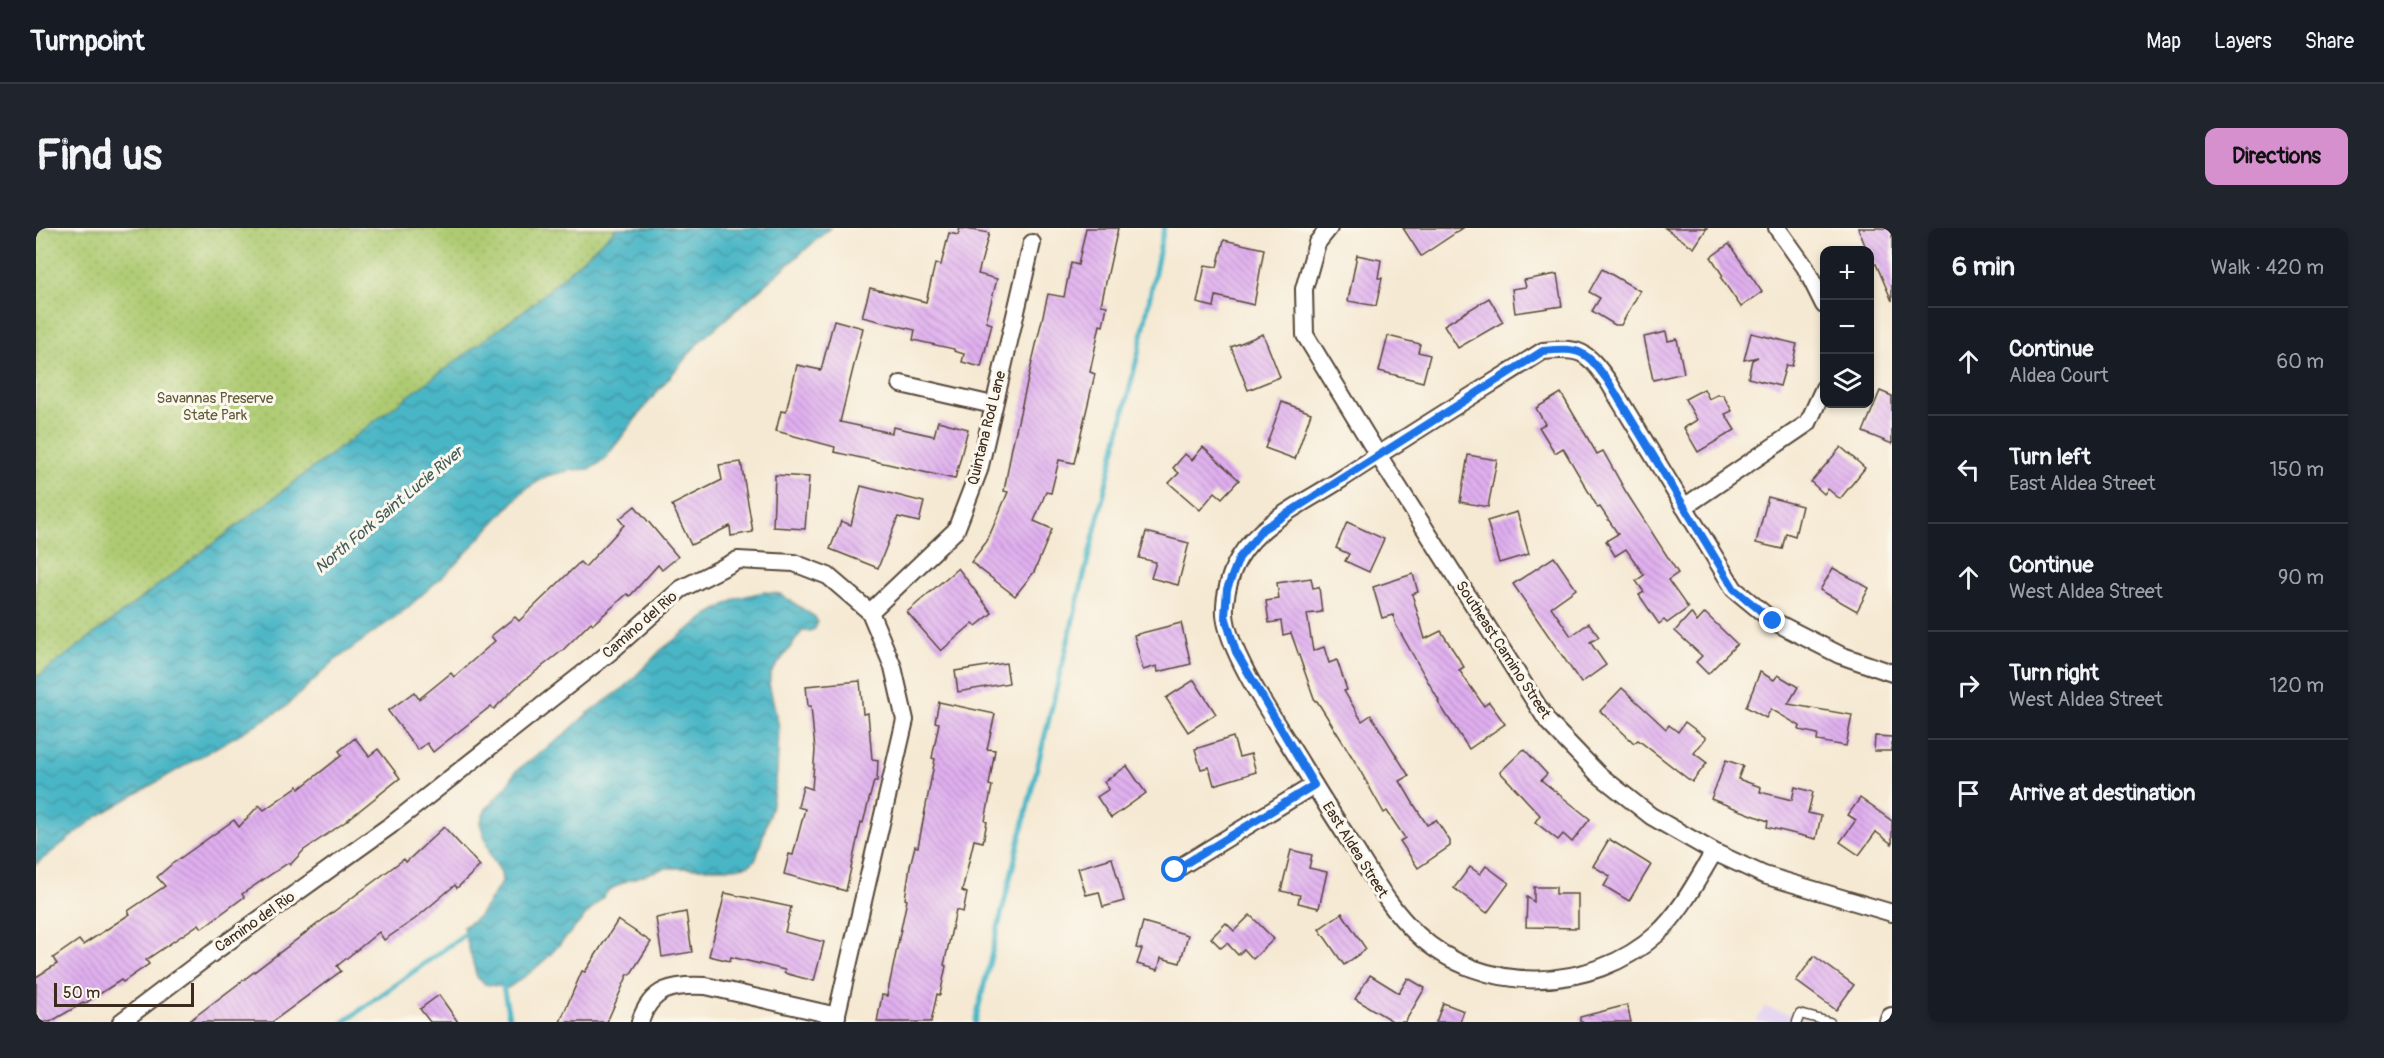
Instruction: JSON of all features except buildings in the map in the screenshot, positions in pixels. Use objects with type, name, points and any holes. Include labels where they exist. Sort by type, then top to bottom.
[{"type":"street","name":"Southeast Camino Street","points":[[1329,228],[1317,243],[1304,289],[1305,335],[1378,455],[1548,722],[1598,774],[1642,809],[1714,852],[1764,875],[1892,913]]},
{"type":"street","points":[[1777,228],[1805,267],[1822,300]]},
{"type":"street","name":"Quintana Rod Lane","points":[[870,612],[956,530],[979,470],[1032,243]]},
{"type":"street","name":"East Aldea Street","points":[[1714,852],[1683,902],[1660,931],[1633,954],[1602,968],[1560,979],[1521,980],[1479,971],[1447,957],[1418,936],[1392,908],[1314,785],[1236,652],[1225,616],[1227,589],[1239,558],[1263,529],[1378,455],[1543,351],[1569,348],[1592,359],[1608,381],[1734,589],[1773,621],[1840,655],[1892,673]]},
{"type":"street","points":[[901,384],[993,405]]},
{"type":"street","points":[[1684,507],[1808,423],[1820,397]]},
{"type":"street","name":"Camino del Rio","points":[[122,1022],[211,954],[391,825],[609,653],[681,589],[738,560],[794,562],[828,576],[870,612],[893,667],[905,720],[836,1019]]},
{"type":"street","points":[[1175,870],[1314,785]]},
{"type":"street","points":[[640,1022],[647,1004],[654,996],[662,991],[693,985],[706,986],[836,1019]]},
{"type":"lane","points":[[1797,1022],[1800,1014],[1830,1022]]},
{"type":"shaded area","points":[[1764,1007],[1819,1022],[1756,1022]]},
{"type":"green space","name":"Savannas Preserve State Park","points":[[36,228],[726,228],[36,764]]},
{"type":"water","name":"North Fork Saint Lucie River","points":[[617,228],[830,228],[699,342],[604,460],[590,469],[571,470],[547,476],[524,490],[453,567],[406,609],[333,662],[284,708],[98,816],[36,864],[36,678],[534,303]]},
{"type":"water","points":[[764,592],[780,594],[815,617],[817,621],[815,629],[803,630],[771,673],[769,684],[779,727],[777,772],[771,809],[756,859],[749,865],[735,868],[665,868],[626,881],[609,890],[548,957],[531,972],[508,988],[485,984],[477,977],[463,927],[479,916],[502,882],[501,872],[491,857],[480,823],[486,809],[507,786],[516,771],[563,736],[588,713],[625,687],[661,650],[708,615],[738,598]]},
{"type":"waterway","points":[[975,1022],[1139,350],[1164,228]]},
{"type":"waterway","points":[[344,1022],[465,934]]},
{"type":"waterway","points":[[503,986],[510,1022]]},
{"type":"route","points":[[1175,870],[1314,785],[1236,652],[1225,616],[1227,589],[1239,558],[1263,529],[1543,351],[1569,348],[1592,359],[1608,381],[1734,589],[1773,621]]}]
